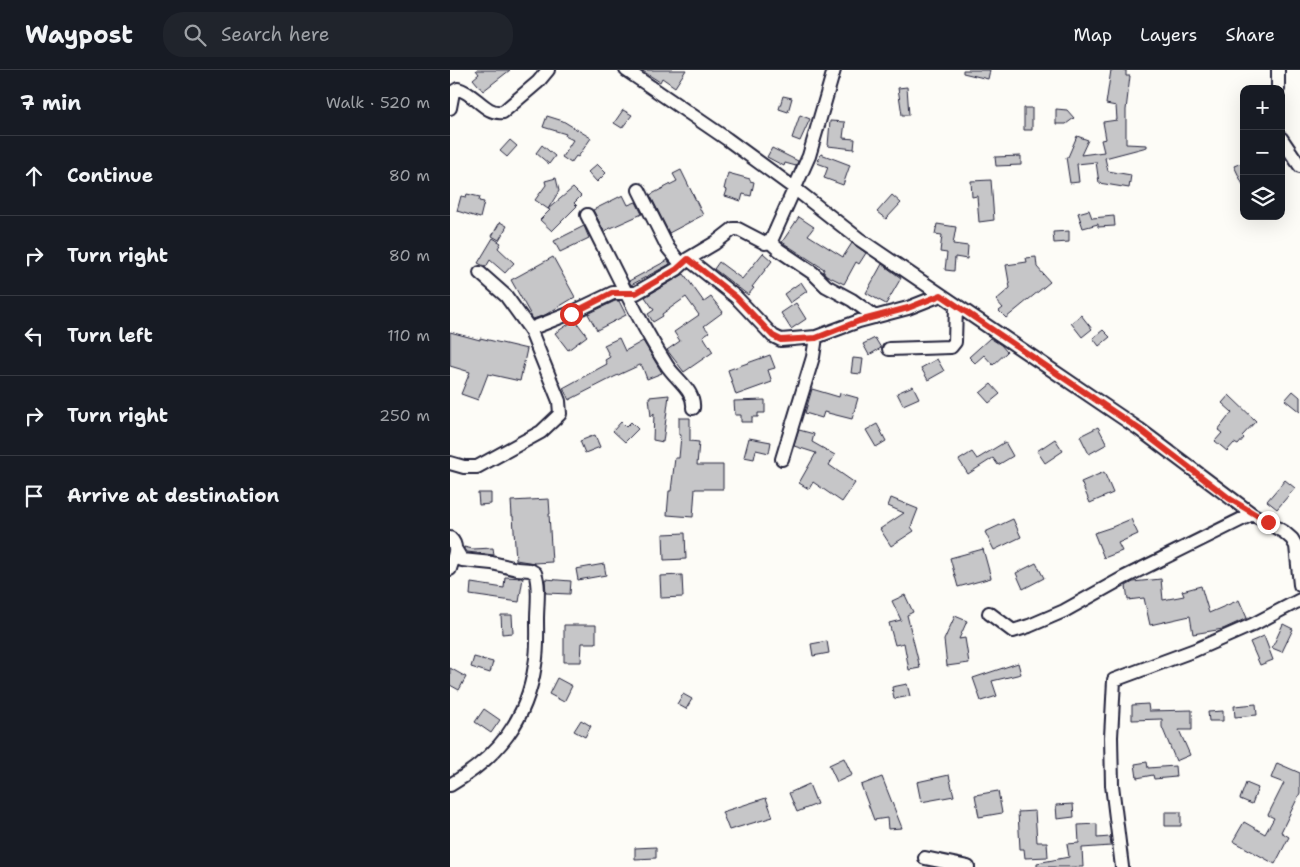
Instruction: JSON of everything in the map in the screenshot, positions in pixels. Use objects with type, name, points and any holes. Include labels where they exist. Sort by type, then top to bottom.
[{"type":"street","points":[[450,108],[453,92],[458,89],[471,94],[491,111],[503,112],[538,82],[548,70]]},
{"type":"street","points":[[626,70],[727,139],[859,239],[1139,429],[1252,514],[1284,532],[1294,542],[1297,552],[1300,584]]},
{"type":"street","points":[[770,242],[809,156],[834,70]]},
{"type":"street","points":[[1278,70],[1278,85]]},
{"type":"street","points":[[1285,144],[1300,166]]},
{"type":"street","points":[[639,190],[668,248],[684,262],[736,297],[778,339],[816,338],[875,317],[908,308],[941,295]]},
{"type":"street","points":[[587,216],[658,351],[672,373],[692,396],[693,408]]},
{"type":"street","points":[[530,329],[571,314],[612,293],[636,293],[677,269],[684,262],[715,243],[734,228],[765,243],[770,242],[813,273],[826,286],[852,300],[875,317]]},
{"type":"street","points":[[450,462],[464,467],[477,467],[541,432],[560,414],[559,401],[530,329],[506,296],[480,274]]},
{"type":"street","points":[[889,350],[951,347],[954,342],[956,306]]},
{"type":"street","points":[[782,459],[813,357],[816,338]]},
{"type":"street","points":[[989,613],[1012,630],[1029,626],[1064,611],[1126,577],[1252,514]]},
{"type":"street","points":[[450,538],[455,543],[456,550],[462,560],[492,563],[517,570],[530,570],[535,573],[537,585],[537,654],[529,690],[520,714],[511,731],[497,750],[450,785]]},
{"type":"street","points":[[450,569],[456,550]]},
{"type":"street","points":[[1122,867],[1112,786],[1111,737],[1114,680],[1195,650],[1252,625],[1300,600]]},
{"type":"street","points":[[925,858],[968,867]]},
{"type":"building","points":[[476,70],[510,70],[483,91],[473,79],[479,74]]},
{"type":"building","points":[[641,70],[686,70],[675,87],[662,78],[660,82]]},
{"type":"building","points":[[963,70],[990,70],[988,79],[963,73]]},
{"type":"building","points":[[1111,70],[1126,70],[1126,76],[1130,76],[1126,110],[1126,144],[1147,145],[1147,147],[1105,158],[1108,171],[1131,175],[1129,188],[1099,183],[1096,162],[1077,164],[1079,182],[1070,183],[1066,157],[1068,157],[1077,136],[1088,140],[1081,155],[1104,152],[1101,140],[1106,139],[1103,122],[1117,120],[1116,106],[1106,104]]},
{"type":"building","points":[[907,87],[909,115],[902,115],[898,88]]},
{"type":"building","points":[[783,96],[792,98],[788,112],[779,109]]},
{"type":"building","points":[[1024,108],[1032,108],[1032,130],[1024,130]]},
{"type":"building","points":[[1056,109],[1067,110],[1074,118],[1066,124],[1056,124]]},
{"type":"building","points":[[623,110],[632,115],[622,128],[614,123]]},
{"type":"building","points":[[800,115],[810,119],[800,141],[792,138]]},
{"type":"building","points":[[547,116],[563,121],[591,138],[578,157],[576,156],[571,163],[562,157],[573,140],[565,136],[566,134],[543,127]]},
{"type":"building","points":[[830,121],[845,122],[843,138],[855,139],[854,149],[828,146]]},
{"type":"building","points":[[510,140],[517,146],[507,157],[500,151]]},
{"type":"building","points":[[542,145],[555,156],[549,164],[536,153]]},
{"type":"building","points":[[772,148],[798,161],[796,166],[785,163],[784,166],[767,157]]},
{"type":"building","points":[[821,154],[850,165],[843,185],[824,178],[828,167],[817,163]]},
{"type":"building","points":[[1021,156],[1021,165],[996,166],[995,157]]},
{"type":"building","points":[[597,164],[606,173],[597,182],[588,172]]},
{"type":"building","points":[[1240,164],[1240,179],[1234,166]]},
{"type":"building","points":[[681,170],[703,215],[669,233],[650,195],[677,181],[673,174]]},
{"type":"building","points":[[728,173],[750,179],[750,181],[754,182],[751,196],[743,194],[741,201],[725,196],[727,190],[724,189]]},
{"type":"building","points":[[556,178],[559,191],[548,209],[535,200],[546,185],[545,181]]},
{"type":"building","points":[[991,180],[994,220],[979,222],[977,196],[972,197],[971,181]]},
{"type":"building","points":[[573,188],[581,196],[574,203],[577,206],[552,231],[540,220],[550,210],[548,209]]},
{"type":"building","points":[[467,194],[480,197],[479,201],[484,202],[480,218],[457,211],[461,196],[466,197]]},
{"type":"building","points":[[623,195],[628,205],[636,202],[642,214],[604,231],[593,210]]},
{"type":"building","points":[[892,195],[901,203],[886,219],[877,212]]},
{"type":"building","points":[[1089,210],[1092,218],[1114,216],[1115,226],[1098,227],[1098,224],[1083,228],[1078,213]]},
{"type":"building","points":[[799,217],[814,227],[808,235],[843,257],[852,243],[866,253],[859,264],[856,262],[844,284],[826,275],[823,271],[824,269],[782,242]]},
{"type":"building","points":[[500,222],[507,226],[499,240],[492,236]]},
{"type":"building","points":[[937,224],[956,227],[953,244],[968,246],[967,259],[955,257],[954,271],[945,270],[947,253],[940,252],[942,235],[935,234]]},
{"type":"building","points":[[584,226],[589,238],[560,252],[554,241]]},
{"type":"building","points":[[1069,231],[1069,242],[1054,243],[1053,232]]},
{"type":"building","points":[[493,238],[501,243],[498,248],[514,263],[505,273],[490,260],[486,267],[478,263]]},
{"type":"building","points":[[763,253],[772,261],[748,295],[714,269],[719,262],[742,279]]},
{"type":"building","points":[[553,257],[575,297],[545,315],[533,319],[511,280]]},
{"type":"building","points":[[1036,257],[1037,267],[1050,282],[1006,318],[999,311],[1003,308],[996,300],[1010,288],[1006,265],[1027,262],[1026,258]]},
{"type":"building","points":[[668,260],[670,264],[631,285],[629,281]]},
{"type":"building","points":[[882,264],[901,278],[886,304],[866,293]]},
{"type":"building","points":[[684,274],[704,302],[711,297],[723,312],[704,326],[709,332],[703,336],[713,352],[684,372],[667,350],[680,341],[674,332],[699,315],[686,297],[653,322],[648,314],[654,310],[645,297]]},
{"type":"building","points":[[801,282],[807,291],[790,303],[784,294]]},
{"type":"building","points":[[615,301],[619,301],[626,315],[597,330],[588,314]]},
{"type":"building","points":[[796,303],[806,319],[791,329],[781,313]]},
{"type":"building","points":[[1081,315],[1092,329],[1082,337],[1071,323]]},
{"type":"building","points":[[575,320],[587,336],[568,350],[555,333]]},
{"type":"building","points":[[1103,330],[1110,337],[1099,346],[1093,338]]},
{"type":"building","points":[[450,332],[527,349],[520,381],[488,374],[478,400],[461,394],[470,372],[450,366]]},
{"type":"building","points":[[619,338],[625,351],[643,341],[662,373],[647,379],[640,365],[569,400],[563,388],[607,364],[605,360],[610,357],[604,345]]},
{"type":"building","points":[[875,338],[881,348],[869,355],[863,344]]},
{"type":"building","points":[[990,338],[1001,345],[1007,352],[993,365],[984,355],[975,363],[969,357]]},
{"type":"building","points":[[770,355],[775,368],[768,370],[772,382],[736,395],[728,370]]},
{"type":"building","points":[[853,358],[863,359],[861,374],[851,373]]},
{"type":"building","points":[[937,359],[944,371],[928,380],[921,368]]},
{"type":"building","points":[[991,384],[1000,394],[989,403],[980,393]]},
{"type":"building","points":[[913,386],[919,398],[903,405],[897,393]]},
{"type":"building","points":[[812,389],[839,397],[840,393],[858,398],[852,419],[824,412],[822,418],[805,413]]},
{"type":"building","points":[[1293,391],[1300,397],[1300,412],[1285,400]]},
{"type":"building","points":[[669,395],[663,442],[653,440],[654,413],[651,417],[649,397]]},
{"type":"building","points":[[1229,395],[1256,421],[1242,436],[1244,438],[1238,445],[1234,443],[1227,451],[1215,441],[1222,433],[1218,430],[1232,412],[1222,403]]},
{"type":"building","points":[[765,400],[765,413],[758,413],[758,417],[752,417],[752,422],[741,422],[741,415],[735,415],[734,401]]},
{"type":"building","points":[[679,418],[690,418],[690,441],[699,442],[697,465],[723,465],[723,489],[695,489],[693,517],[667,515],[675,458],[679,458],[681,435],[679,435]]},
{"type":"building","points":[[621,422],[626,427],[631,422],[638,429],[625,442],[613,431]]},
{"type":"building","points":[[877,424],[886,441],[876,447],[866,430]]},
{"type":"building","points":[[1098,427],[1107,444],[1089,454],[1080,436]]},
{"type":"building","points":[[799,430],[814,434],[812,442],[835,455],[829,465],[855,483],[842,502],[813,482],[809,489],[799,483],[816,453],[794,446]]},
{"type":"building","points":[[595,435],[600,447],[585,453],[580,441]]},
{"type":"building","points":[[749,438],[771,442],[769,453],[756,450],[754,459],[744,457]]},
{"type":"building","points":[[1055,439],[1063,451],[1045,463],[1037,451]]},
{"type":"building","points":[[1005,442],[1013,456],[998,465],[993,458],[968,474],[959,460],[972,452],[977,459]]},
{"type":"building","points":[[1104,472],[1113,493],[1090,503],[1081,482]]},
{"type":"building","points":[[1285,480],[1295,488],[1277,509],[1267,501]]},
{"type":"building","points":[[478,493],[491,493],[491,504],[479,505]]},
{"type":"building","points":[[891,498],[918,509],[911,527],[914,531],[891,546],[880,529],[904,513],[888,506]]},
{"type":"building","points":[[549,499],[552,562],[534,563],[516,560],[511,501]]},
{"type":"building","points":[[1013,519],[1021,537],[994,550],[985,532]]},
{"type":"building","points":[[1131,519],[1138,534],[1118,543],[1122,551],[1104,558],[1094,533]]},
{"type":"building","points":[[685,533],[686,559],[664,560],[663,534]]},
{"type":"building","points":[[464,547],[473,549],[493,548],[494,555],[467,552]]},
{"type":"building","points":[[983,549],[991,578],[958,587],[950,558]]},
{"type":"building","points":[[1036,563],[1044,578],[1023,589],[1016,573]]},
{"type":"building","points":[[604,564],[606,575],[578,580],[576,569]]},
{"type":"building","points":[[682,575],[683,597],[661,598],[660,576]]},
{"type":"building","points":[[505,577],[523,578],[519,602],[470,595],[471,583],[504,588]]},
{"type":"building","points":[[545,579],[571,581],[570,594],[546,593]]},
{"type":"building","points":[[1161,579],[1163,600],[1184,596],[1182,591],[1201,586],[1209,613],[1239,600],[1247,618],[1223,629],[1193,634],[1190,616],[1150,625],[1144,598],[1128,600],[1126,586],[1133,582]]},
{"type":"building","points":[[905,595],[913,612],[907,615],[920,668],[909,670],[904,643],[895,645],[889,623],[901,620],[892,601]]},
{"type":"building","points":[[501,615],[512,615],[513,633],[502,634]]},
{"type":"building","points":[[955,616],[967,621],[959,639],[965,638],[969,663],[947,666],[944,640]]},
{"type":"building","points":[[1283,624],[1293,629],[1282,652],[1272,648]]},
{"type":"building","points":[[564,625],[596,625],[596,643],[582,643],[581,662],[564,662]]},
{"type":"building","points":[[1264,636],[1273,660],[1260,665],[1250,642]]},
{"type":"building","points":[[827,641],[829,653],[813,656],[811,644]]},
{"type":"building","points":[[474,657],[493,662],[490,673],[471,667]]},
{"type":"building","points":[[1018,663],[1021,674],[992,681],[997,696],[981,701],[973,678]]},
{"type":"building","points":[[450,668],[466,677],[459,690],[450,685]]},
{"type":"building","points":[[557,678],[572,686],[564,702],[549,694]]},
{"type":"building","points":[[907,684],[910,696],[894,699],[892,687]]},
{"type":"building","points":[[683,694],[692,699],[686,709],[677,704]]},
{"type":"building","points":[[1148,704],[1149,711],[1192,710],[1192,730],[1179,730],[1190,755],[1176,761],[1162,727],[1162,719],[1132,720],[1132,705]]},
{"type":"building","points":[[1256,704],[1257,715],[1235,717],[1234,706]]},
{"type":"building","points":[[484,709],[500,720],[491,733],[475,722]]},
{"type":"building","points":[[1223,711],[1223,721],[1209,721],[1208,712]]},
{"type":"building","points":[[581,720],[591,726],[585,737],[574,731]]},
{"type":"building","points":[[844,758],[852,775],[837,782],[829,765]]},
{"type":"building","points":[[1147,762],[1148,768],[1175,766],[1176,777],[1154,779],[1153,775],[1137,778],[1135,764]]},
{"type":"building","points":[[1277,763],[1300,773],[1300,793],[1281,832],[1289,837],[1275,864],[1233,841],[1244,822],[1265,834],[1274,818],[1268,815],[1284,783],[1271,778]]},
{"type":"building","points":[[949,775],[954,796],[921,802],[917,782]]},
{"type":"building","points":[[882,777],[902,828],[888,829],[887,818],[874,820],[861,785]]},
{"type":"building","points":[[1246,783],[1258,788],[1252,804],[1240,799]]},
{"type":"building","points":[[809,784],[817,804],[797,812],[789,793]]},
{"type":"building","points":[[998,791],[1002,813],[979,817],[975,795]]},
{"type":"building","points":[[766,798],[773,817],[729,830],[722,812]]},
{"type":"building","points":[[1073,804],[1074,817],[1057,819],[1056,805]]},
{"type":"building","points":[[1035,811],[1037,842],[1047,842],[1048,857],[1025,858],[1024,849],[1020,849],[1018,812]]},
{"type":"building","points":[[1165,812],[1181,812],[1181,826],[1165,826]]},
{"type":"building","points":[[1097,824],[1097,838],[1110,837],[1111,846],[1082,848],[1083,867],[1037,867],[1037,863],[1069,857],[1067,844],[1079,843],[1078,825]]},
{"type":"building","points":[[656,847],[656,858],[635,859],[635,848]]},
{"type":"route","points":[[571,314],[612,293],[636,293],[677,269],[688,259],[736,297],[773,336],[781,340],[816,338],[859,321],[908,308],[941,295],[1139,429],[1230,499],[1268,522]]}]
